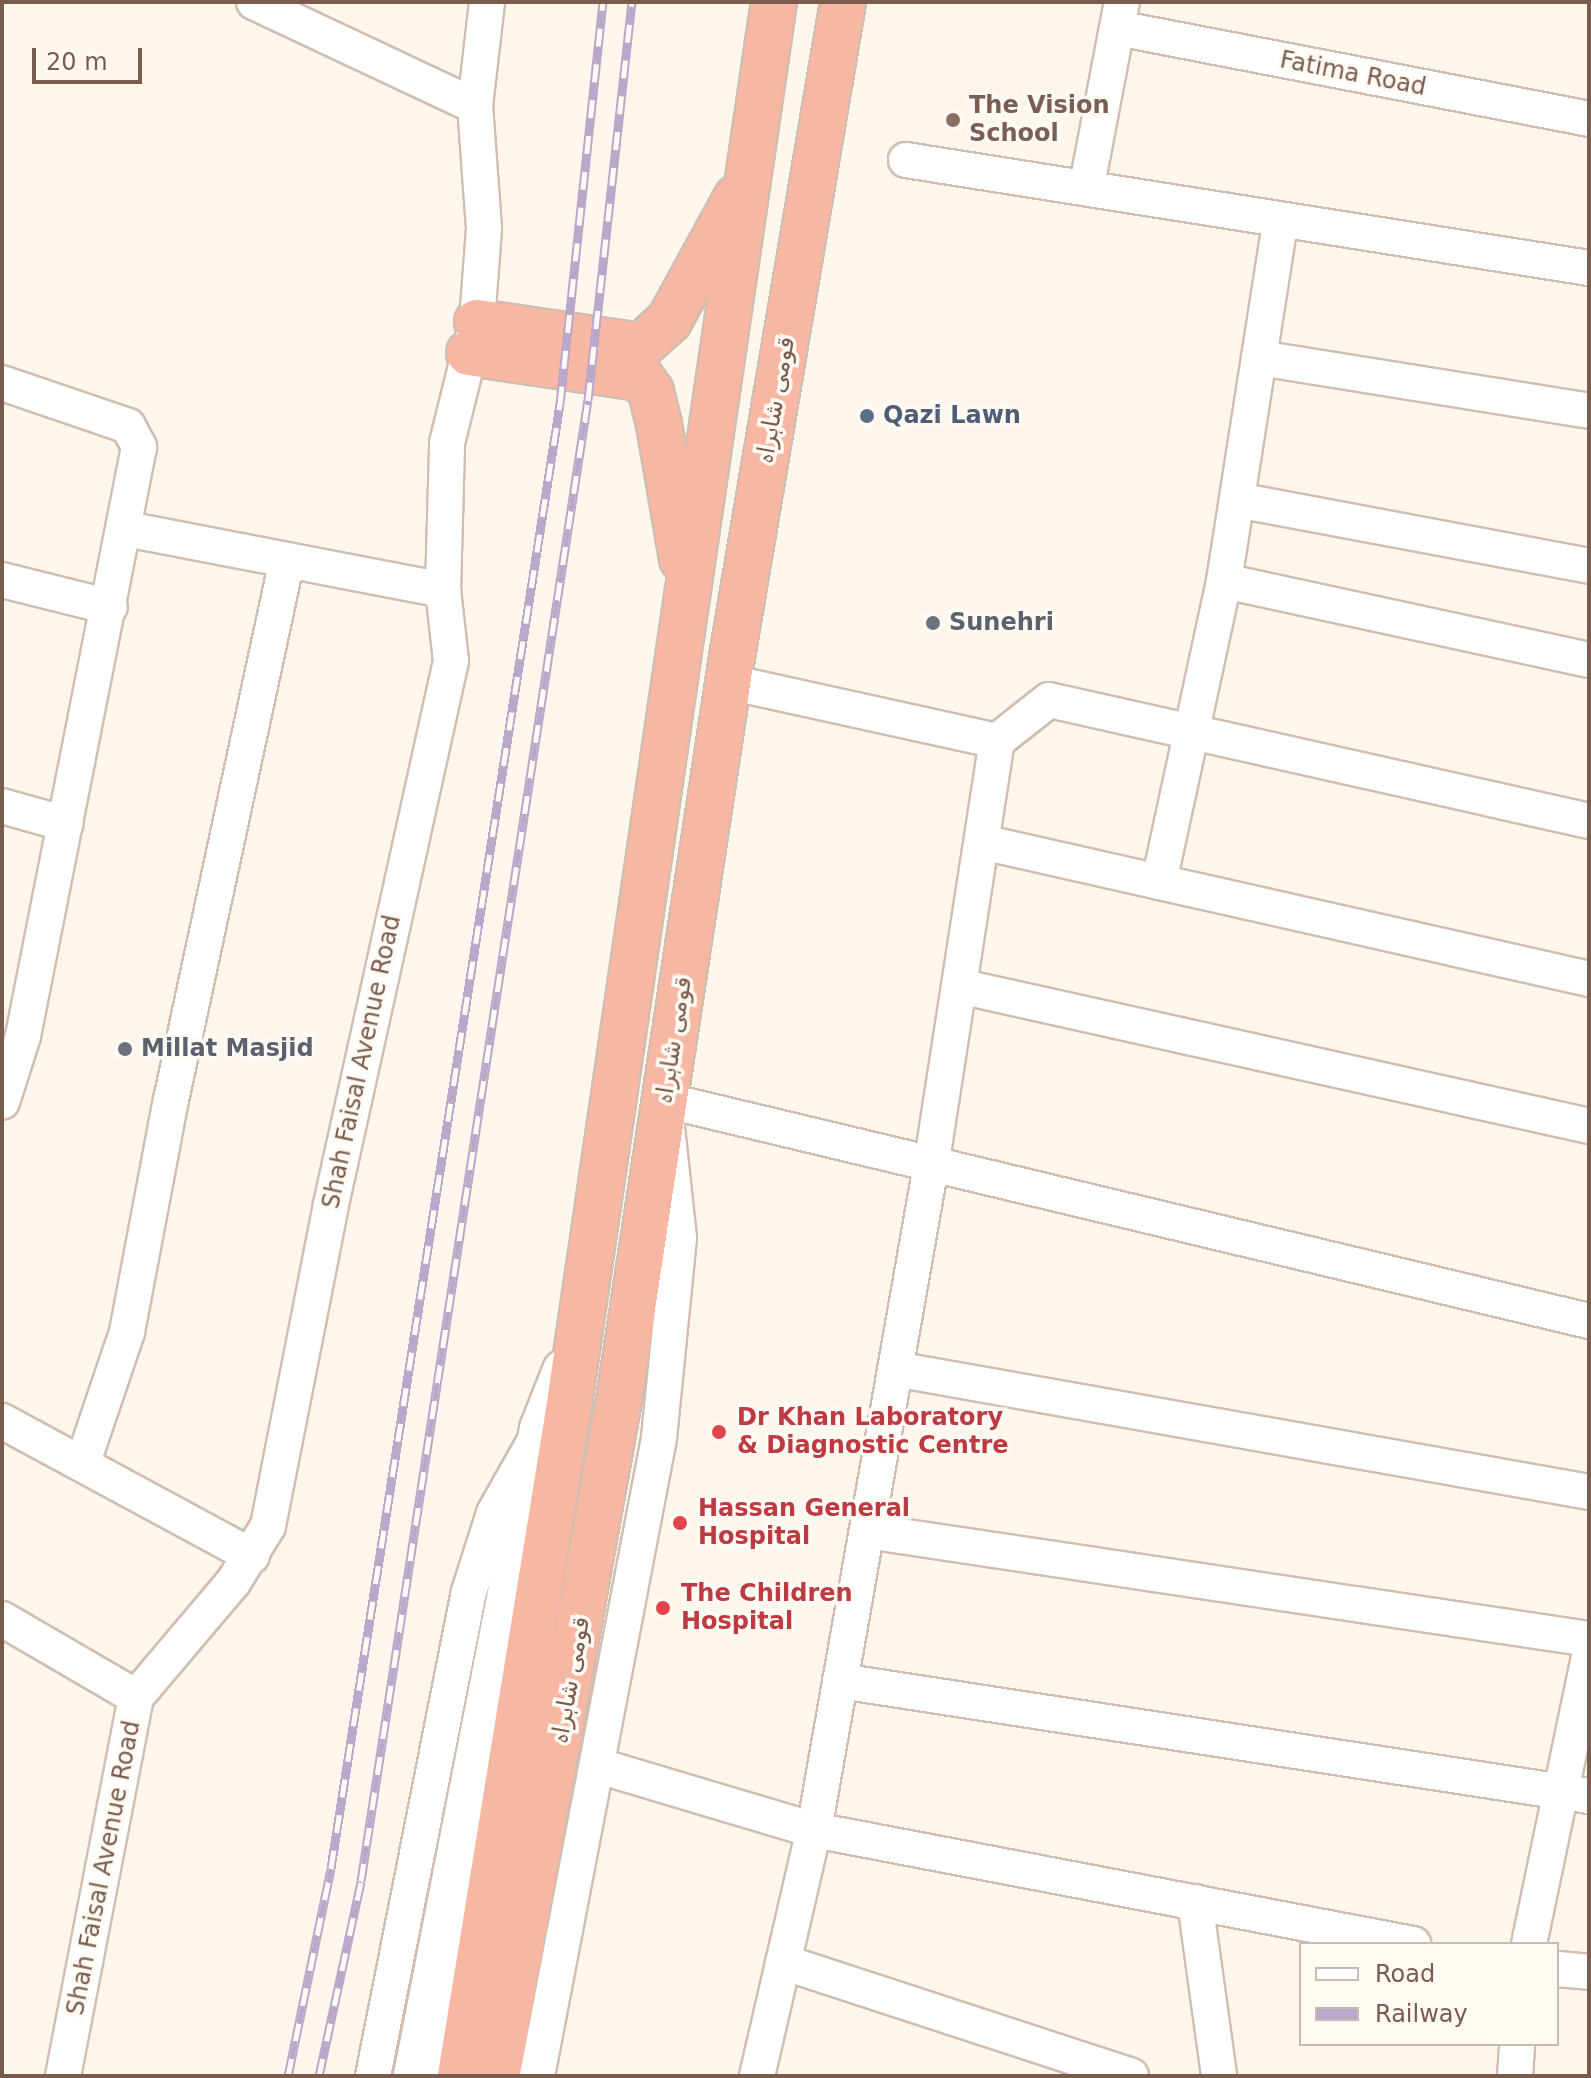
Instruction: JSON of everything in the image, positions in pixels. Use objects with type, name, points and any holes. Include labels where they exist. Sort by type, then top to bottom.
[{"type":"highway","name":"قومی شاہراہ","points":[[460,2076],[578,1345],[774,2]]},
{"type":"highway","name":"قومی شاہراہ","points":[[497,2076],[565,1722],[729,682],[843,2]]},
{"type":"highway","points":[[473,338],[622,346],[653,340],[669,321],[749,175]]},
{"type":"highway","points":[[473,338],[641,378],[651,392],[659,424],[688,593]]},
{"type":"main road","points":[[416,2076],[542,1429],[578,1345]]},
{"type":"street","name":"Shah Faisal Avenue Road","points":[[63,2076],[136,1697],[252,1556],[268,1526],[330,1209],[451,661],[443,590],[447,443],[473,338],[484,228],[475,106],[487,2]]},
{"type":"street","points":[[267,5],[475,106]]},
{"type":"street","points":[[1087,185],[1119,15]]},
{"type":"street","name":"Fatima Road","points":[[1119,15],[1589,119]]},
{"type":"street","points":[[906,160],[1087,185],[1280,222],[1589,268]]},
{"type":"street","points":[[1159,882],[1224,581],[1280,222]]},
{"type":"street","points":[[1259,358],[1589,411]]},
{"type":"street","points":[[2,383],[128,426],[139,447],[126,529],[66,824],[12,1032],[2,1102]]},
{"type":"street","points":[[1237,500],[1589,566]]},
{"type":"street","points":[[126,529],[443,590]]},
{"type":"street","points":[[83,1462],[127,1332],[171,1100],[287,560]]},
{"type":"street","points":[[2,580],[110,607]]},
{"type":"street","points":[[1224,581],[1589,660]]},
{"type":"street","points":[[729,682],[997,741]]},
{"type":"street","points":[[757,2076],[814,1830],[932,1160],[997,741],[1049,700],[1192,729],[1589,821]]},
{"type":"street","points":[[2,806],[66,824]]},
{"type":"street","points":[[982,842],[1589,979]]},
{"type":"street","points":[[959,986],[1589,1126]]},
{"type":"street","points":[[537,2076],[599,1766],[659,1438],[677,1254],[664,1100],[932,1160],[1589,1321]]},
{"type":"street","points":[[895,1369],[1589,1492]]},
{"type":"street","points":[[2,1421],[83,1462],[252,1556]]},
{"type":"street","points":[[373,2076],[468,1595],[494,1513],[542,1429]]},
{"type":"street","points":[[867,1531],[1589,1639]]},
{"type":"street","points":[[2,1619],[136,1697]]},
{"type":"street","points":[[1530,1942],[1575,1794],[1589,1656]]},
{"type":"street","points":[[840,1681],[1575,1794]]},
{"type":"street","points":[[599,1766],[814,1830],[1403,1942]]},
{"type":"street","points":[[1195,1902],[1219,2076]]},
{"type":"street","points":[[783,1962],[1131,2076]]},
{"type":"street","points":[[1515,2076],[1517,2046]]},
{"type":"railway","points":[[288,2076],[331,1868],[560,404],[603,2]]},
{"type":"railway","points":[[319,2076],[361,1881],[588,400],[632,2]]},
{"type":"place","name":"The Vision School","points":[[953,120]]},
{"type":"place","name":"Qazi Lawn","points":[[867,416]]},
{"type":"place","name":"Sunehri","points":[[933,623]]},
{"type":"place","name":"Millat Masjid","points":[[125,1049]]},
{"type":"place","name":"Dr Khan Laboratory & Diagnostic Centre","points":[[719,1432]]},
{"type":"place","name":"Hassan General Hospital","points":[[680,1523]]},
{"type":"place","name":"The Children Hospital","points":[[663,1608]]}]
